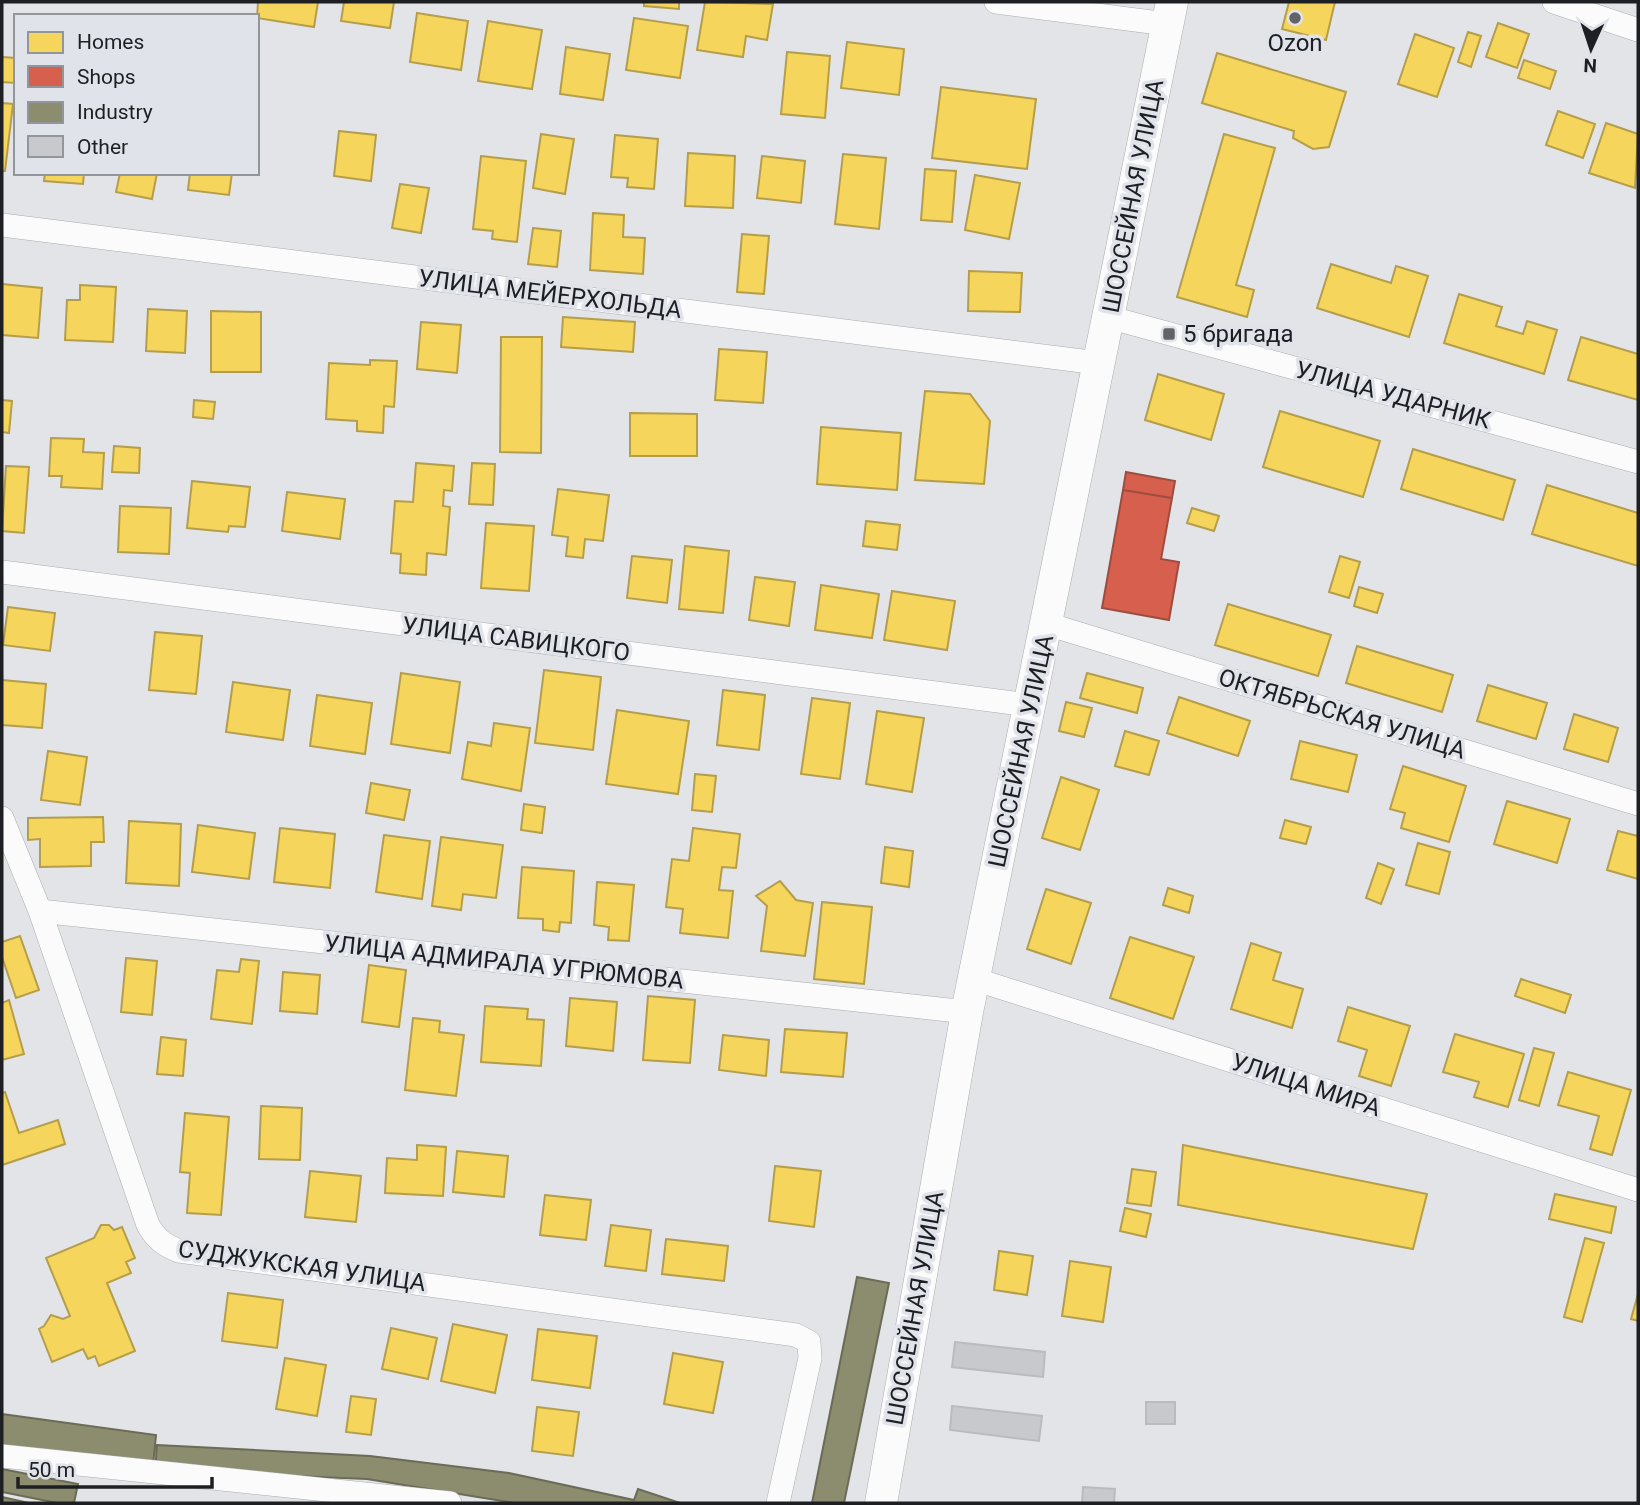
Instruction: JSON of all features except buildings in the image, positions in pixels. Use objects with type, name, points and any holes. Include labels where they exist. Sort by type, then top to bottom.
[{"type":"street","points":[[996,2],[1170,13]]},
{"type":"street","points":[[1554,2],[1638,30]]},
{"type":"street","name":"ШОССЕЙНАЯ УЛИЦА","points":[[881,1503],[974,979],[1170,13]]},
{"type":"street","name":"УЛИЦА МЕЙЕРХОЛЬДА","points":[[2,225],[1098,363]]},
{"type":"street","name":"УЛИЦА УДАРНИК","points":[[1108,317],[1638,462]]},
{"type":"street","name":"УЛИЦА САВИЦКОГО","points":[[2,572],[1030,705]]},
{"type":"street","name":"ОКТЯБРЬСКАЯ УЛИЦА","points":[[1047,624],[1638,804]]},
{"type":"street","name":"СУДЖУКСКАЯ УЛИЦА","points":[[2,818],[40,911],[148,1225],[155,1237],[166,1246],[179,1251],[796,1335],[808,1342],[810,1358],[778,1503]]},
{"type":"street","name":"УЛИЦА АДМИРАЛА УГРЮМОВА","points":[[40,911],[968,1012]]},
{"type":"street","name":"УЛИЦА МИРА","points":[[974,979],[1638,1190]]},
{"type":"street","points":[[2,1456],[450,1503]]},
{"type":"place","name":"Ozon","points":[[1295,18]]},
{"type":"place","name":"5 бригада","points":[[1169,334]]}]
